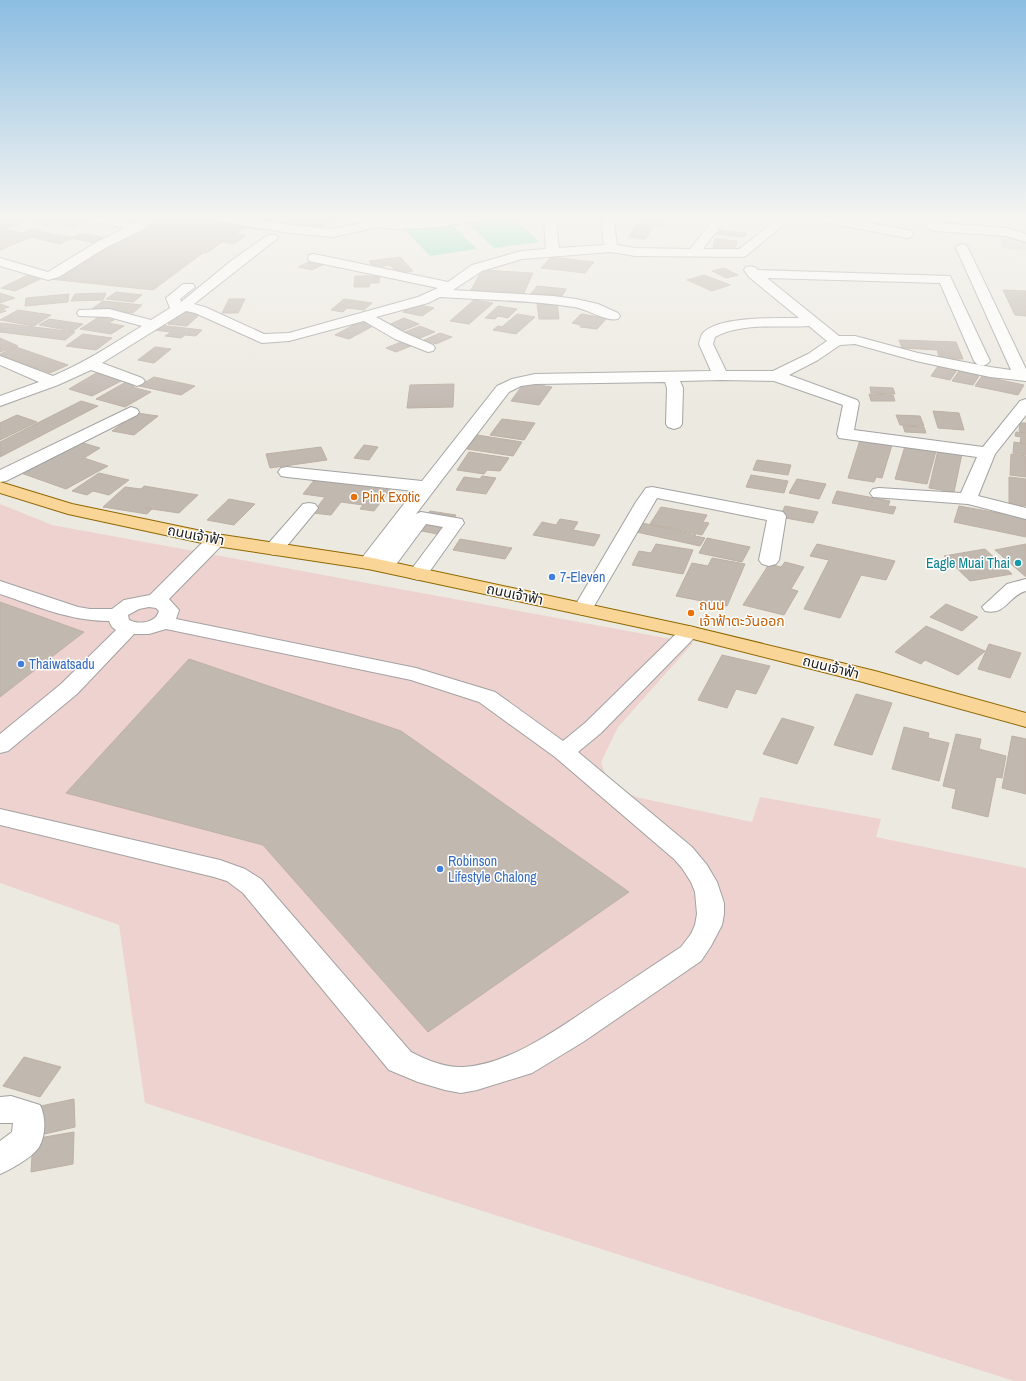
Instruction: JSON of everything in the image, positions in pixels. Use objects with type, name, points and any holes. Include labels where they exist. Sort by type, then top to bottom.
[{"type":"main road","name":"ถนนเจ้าฟ้า","points":[[0,487],[68,509],[216,540],[376,565],[689,632],[867,676],[1026,720]]},
{"type":"street","points":[[0,402],[53,382],[90,364],[152,324],[184,306],[214,281]]},
{"type":"street","points":[[409,281],[444,290],[576,303],[593,307],[613,316]]},
{"type":"street","points":[[188,287],[172,298],[175,305],[200,310],[262,339],[289,338],[393,307],[423,300],[444,290],[457,281]]},
{"type":"street","points":[[763,281],[836,341]]},
{"type":"street","points":[[946,281],[982,361]]},
{"type":"street","points":[[978,281],[1024,376]]},
{"type":"street","points":[[84,313],[109,313],[152,324]]},
{"type":"street","points":[[364,316],[400,336],[428,348]]},
{"type":"street","points":[[721,375],[706,344],[709,334],[717,328],[732,325],[762,323],[813,322]]},
{"type":"street","points":[[776,376],[814,357],[836,341],[855,340],[961,366],[990,372],[1024,376]]},
{"type":"street","points":[[0,360],[53,382]]},
{"type":"street","points":[[90,364],[137,381]]},
{"type":"street","points":[[376,565],[425,488],[502,389],[516,382],[535,380],[721,375],[776,376],[851,403],[845,434],[987,453]]},
{"type":"street","points":[[671,377],[675,388],[674,424]]},
{"type":"street","points":[[968,499],[987,453],[1026,404]]},
{"type":"street","points":[[0,477],[131,412]]},
{"type":"street","points":[[287,472],[425,488]]},
{"type":"street","points":[[583,609],[652,492],[776,516],[769,560]]},
{"type":"street","points":[[878,493],[968,499],[1026,514]]},
{"type":"street","points":[[274,549],[309,508]]},
{"type":"street","points":[[376,565],[421,518],[455,523],[418,574]]},
{"type":"street","points":[[156,601],[216,540]]},
{"type":"street","points":[[992,607],[1014,588],[1026,585]]},
{"type":"street","points":[[0,587],[74,612],[123,621],[146,628],[162,622],[166,618],[169,610],[162,603],[149,600],[133,603],[121,610],[123,621],[69,689],[0,746]]},
{"type":"street","points":[[0,817],[220,869],[236,875],[252,886],[400,1061],[418,1070],[445,1078],[461,1080],[477,1078],[521,1064],[573,1034],[691,954],[704,936],[711,916],[710,898],[704,881],[696,868],[683,853],[563,752],[487,697],[416,675],[162,622]]},
{"type":"street","points":[[563,752],[592,728],[689,632]]},
{"type":"street","points":[[0,1110],[11,1109],[29,1114],[28,1139],[0,1160]]},
{"type":"shaded area","points":[[0,504],[52,525],[693,643],[618,727],[601,762],[605,774],[621,789],[636,797],[752,822],[760,797],[881,819],[876,837],[1026,868],[1026,1381],[1014,1381],[145,1103],[119,925],[0,883]]},
{"type":"building","points":[[15,281],[35,281],[15,291],[1,288]]},
{"type":"building","points":[[73,281],[165,281],[153,290]]},
{"type":"building","points":[[355,281],[379,281],[379,283],[370,283],[369,287],[354,287]]},
{"type":"building","points":[[476,281],[529,281],[524,293],[471,290]]},
{"type":"building","points":[[690,281],[721,281],[730,285],[712,291]]},
{"type":"building","points":[[537,286],[566,289],[562,296],[544,294],[542,297],[530,295]]},
{"type":"building","points":[[1003,290],[1026,291],[1026,316],[1015,315]]},
{"type":"building","points":[[116,292],[142,295],[133,302],[106,299]]},
{"type":"building","points":[[0,293],[15,298],[0,303]]},
{"type":"building","points":[[106,293],[103,300],[71,301],[75,294]]},
{"type":"building","points":[[69,294],[68,302],[25,306],[26,298]]},
{"type":"building","points":[[229,299],[245,299],[238,313],[222,313]]},
{"type":"building","points":[[344,299],[372,303],[364,310],[347,308],[343,312],[331,310]]},
{"type":"building","points":[[474,300],[493,303],[469,324],[450,321]]},
{"type":"building","points":[[103,301],[142,305],[133,313],[92,309]]},
{"type":"building","points":[[557,302],[559,319],[539,319],[537,303]]},
{"type":"building","points":[[0,304],[9,307],[2,309],[6,311],[0,313]]},
{"type":"building","points":[[415,304],[434,308],[422,316],[403,312]]},
{"type":"building","points":[[498,306],[517,309],[508,318],[498,316],[495,319],[485,318]]},
{"type":"building","points":[[18,310],[51,315],[34,326],[0,320]]},
{"type":"building","points":[[182,312],[200,314],[187,326],[168,324]]},
{"type":"building","points":[[517,314],[535,317],[516,334],[493,330],[498,326],[502,327]]},
{"type":"building","points":[[581,314],[607,318],[597,329],[580,327],[581,325],[572,323]]},
{"type":"building","points":[[99,317],[114,320],[108,323],[124,326],[111,334],[80,329]]},
{"type":"building","points":[[404,318],[419,324],[402,331],[386,326]]},
{"type":"building","points":[[49,319],[83,324],[73,331],[39,325]]},
{"type":"building","points":[[361,321],[375,325],[349,339],[335,335]]},
{"type":"building","points":[[0,323],[75,332],[65,340],[0,332]]},
{"type":"building","points":[[159,325],[202,330],[196,336],[185,335],[181,338],[165,336],[171,332],[154,330]]},
{"type":"building","points":[[420,326],[435,332],[420,338],[405,332]]},
{"type":"building","points":[[440,333],[452,337],[436,344],[424,340]]},
{"type":"building","points":[[83,334],[112,338],[96,350],[66,346]]},
{"type":"building","points":[[0,338],[18,346],[0,352]]},
{"type":"building","points":[[406,340],[416,344],[396,352],[386,348]]},
{"type":"building","points":[[899,340],[956,342],[963,359],[940,359],[937,350],[902,348]]},
{"type":"building","points":[[16,347],[68,365],[50,373],[0,355]]},
{"type":"building","points":[[155,347],[171,349],[154,363],[138,360]]},
{"type":"building","points":[[938,366],[957,370],[950,380],[931,376]]},
{"type":"building","points":[[959,371],[979,376],[973,385],[952,381]]},
{"type":"building","points":[[98,372],[123,380],[92,396],[69,389]]},
{"type":"building","points":[[982,376],[1024,385],[1018,395],[975,386]]},
{"type":"building","points":[[154,377],[195,386],[181,395],[139,386]]},
{"type":"building","points":[[126,382],[136,385],[132,387],[151,392],[125,407],[96,399]]},
{"type":"building","points":[[524,383],[552,387],[539,405],[511,401]]},
{"type":"building","points":[[454,384],[453,407],[407,408],[410,385]]},
{"type":"building","points":[[870,387],[893,388],[895,394],[871,393]]},
{"type":"building","points":[[869,394],[893,395],[895,401],[871,401]]},
{"type":"building","points":[[81,401],[98,406],[0,457],[0,442]]},
{"type":"building","points":[[933,411],[959,413],[964,430],[938,428]]},
{"type":"building","points":[[137,413],[158,416],[134,435],[112,431]]},
{"type":"building","points":[[17,415],[37,422],[0,440],[0,423]]},
{"type":"building","points":[[896,415],[920,416],[924,426],[900,425]]},
{"type":"building","points":[[502,419],[535,423],[524,440],[490,435]]},
{"type":"building","points":[[1020,423],[1026,423],[1026,433],[1019,431]]},
{"type":"building","points":[[903,426],[924,427],[926,433],[905,432]]},
{"type":"building","points":[[1016,432],[1026,433],[1026,444],[1020,443],[1021,437],[1015,436]]},
{"type":"building","points":[[477,435],[522,442],[513,456],[467,449]]},
{"type":"building","points":[[860,440],[892,445],[882,478],[876,477],[874,482],[848,478]]},
{"type":"building","points":[[80,442],[100,448],[84,458],[108,466],[66,489],[21,473]]},
{"type":"building","points":[[1014,442],[1026,444],[1026,455],[1013,453]]},
{"type":"building","points":[[364,445],[378,447],[369,460],[354,458]]},
{"type":"building","points":[[905,446],[936,451],[927,484],[895,479]]},
{"type":"building","points":[[321,447],[327,460],[270,468],[266,454]]},
{"type":"building","points":[[938,450],[962,454],[954,492],[929,488]]},
{"type":"building","points":[[469,452],[509,458],[500,471],[487,470],[484,474],[457,470]]},
{"type":"building","points":[[1011,454],[1026,456],[1026,477],[1010,475]]},
{"type":"building","points":[[757,460],[791,465],[788,475],[753,470]]},
{"type":"building","points":[[99,473],[129,480],[109,495],[93,491],[87,495],[72,491]]},
{"type":"building","points":[[751,475],[788,481],[784,493],[746,487]]},
{"type":"building","points":[[482,476],[496,478],[486,494],[456,490],[464,477],[480,479]]},
{"type":"building","points":[[1009,477],[1026,479],[1026,506],[1009,504]]},
{"type":"building","name":"Pink Exotic","points":[[315,479],[390,490],[374,511],[360,509],[363,505],[341,502],[331,515],[313,513],[325,497],[303,494]]},
{"type":"building","points":[[797,479],[826,484],[819,499],[789,493]]},
{"type":"building","points":[[144,486],[198,495],[179,513],[152,509],[147,514],[103,507],[125,487],[141,489]]},
{"type":"building","points":[[837,491],[890,501],[888,506],[896,507],[893,514],[832,503]]},
{"type":"building","points":[[229,499],[255,504],[234,525],[207,520]]},
{"type":"building","points":[[785,506],[818,512],[813,523],[780,517]]},
{"type":"building","points":[[959,506],[1026,518],[1026,537],[954,522]]},
{"type":"building","points":[[661,507],[707,515],[703,522],[709,523],[702,535],[650,524]]},
{"type":"building","points":[[430,511],[456,515],[443,535],[416,530]]},
{"type":"building","points":[[560,519],[578,522],[573,530],[600,535],[594,546],[533,535],[542,522],[556,525]]},
{"type":"building","points":[[638,522],[705,538],[700,546],[632,531]]},
{"type":"building","points":[[707,538],[750,547],[742,562],[699,553]]},
{"type":"building","points":[[460,539],[512,548],[505,559],[453,550]]},
{"type":"building","points":[[656,544],[693,550],[683,574],[632,565],[639,551],[651,553]]},
{"type":"building","points":[[817,544],[895,561],[886,580],[861,575],[840,618],[804,609],[829,560],[810,556]]},
{"type":"building","name":"Eagle Muai Thai","points":[[1026,544],[1026,577],[995,550]]},
{"type":"building","points":[[985,549],[1012,574],[970,581],[944,556]]},
{"type":"building","points":[[712,558],[745,564],[727,606],[676,596],[692,563],[708,566]]},
{"type":"building","points":[[785,562],[804,567],[791,589],[798,591],[784,615],[743,605],[769,564],[781,567]]},
{"type":"building","name":"Thaiwatsadu","points":[[0,602],[84,632],[0,697]]},
{"type":"building","points":[[946,604],[978,617],[962,631],[930,617]]},
{"type":"building","points":[[926,626],[985,651],[958,675],[925,660],[921,664],[895,652]]},
{"type":"building","points":[[989,644],[1021,653],[1010,678],[978,669]]},
{"type":"building","points":[[722,655],[770,666],[756,694],[736,689],[727,708],[698,700]]},
{"type":"building","name":"Robinson Lifestyle Chalong","points":[[189,659],[401,731],[629,892],[428,1032],[263,845],[66,793]]},
{"type":"building","points":[[856,694],[892,703],[872,755],[834,745]]},
{"type":"building","points":[[782,718],[814,727],[797,764],[763,754]]},
{"type":"building","points":[[904,727],[929,733],[928,738],[949,743],[939,781],[892,769]]},
{"type":"building","points":[[956,734],[981,739],[979,749],[1006,756],[1002,778],[996,777],[988,817],[952,808],[956,789],[943,786]]},
{"type":"building","points":[[1012,736],[1026,739],[1026,794],[1002,788]]},
{"type":"building","points":[[24,1057],[61,1067],[40,1097],[3,1086]]},
{"type":"building","points":[[74,1099],[75,1127],[36,1136],[36,1107]]},
{"type":"building","points":[[74,1132],[73,1164],[31,1172],[33,1139]]},
{"type":"place","name":"Pink Exotic","points":[[354,497]]},
{"type":"place","name":"Eagle Muai Thai","points":[[1018,563]]},
{"type":"place","name":"7-Eleven","points":[[552,577]]},
{"type":"place","name":"ถนน เจ้าฟ้าตะวันออก","points":[[691,613]]},
{"type":"place","name":"Thaiwatsadu","points":[[21,664]]},
{"type":"place","name":"Robinson Lifestyle Chalong","points":[[440,869]]}]
